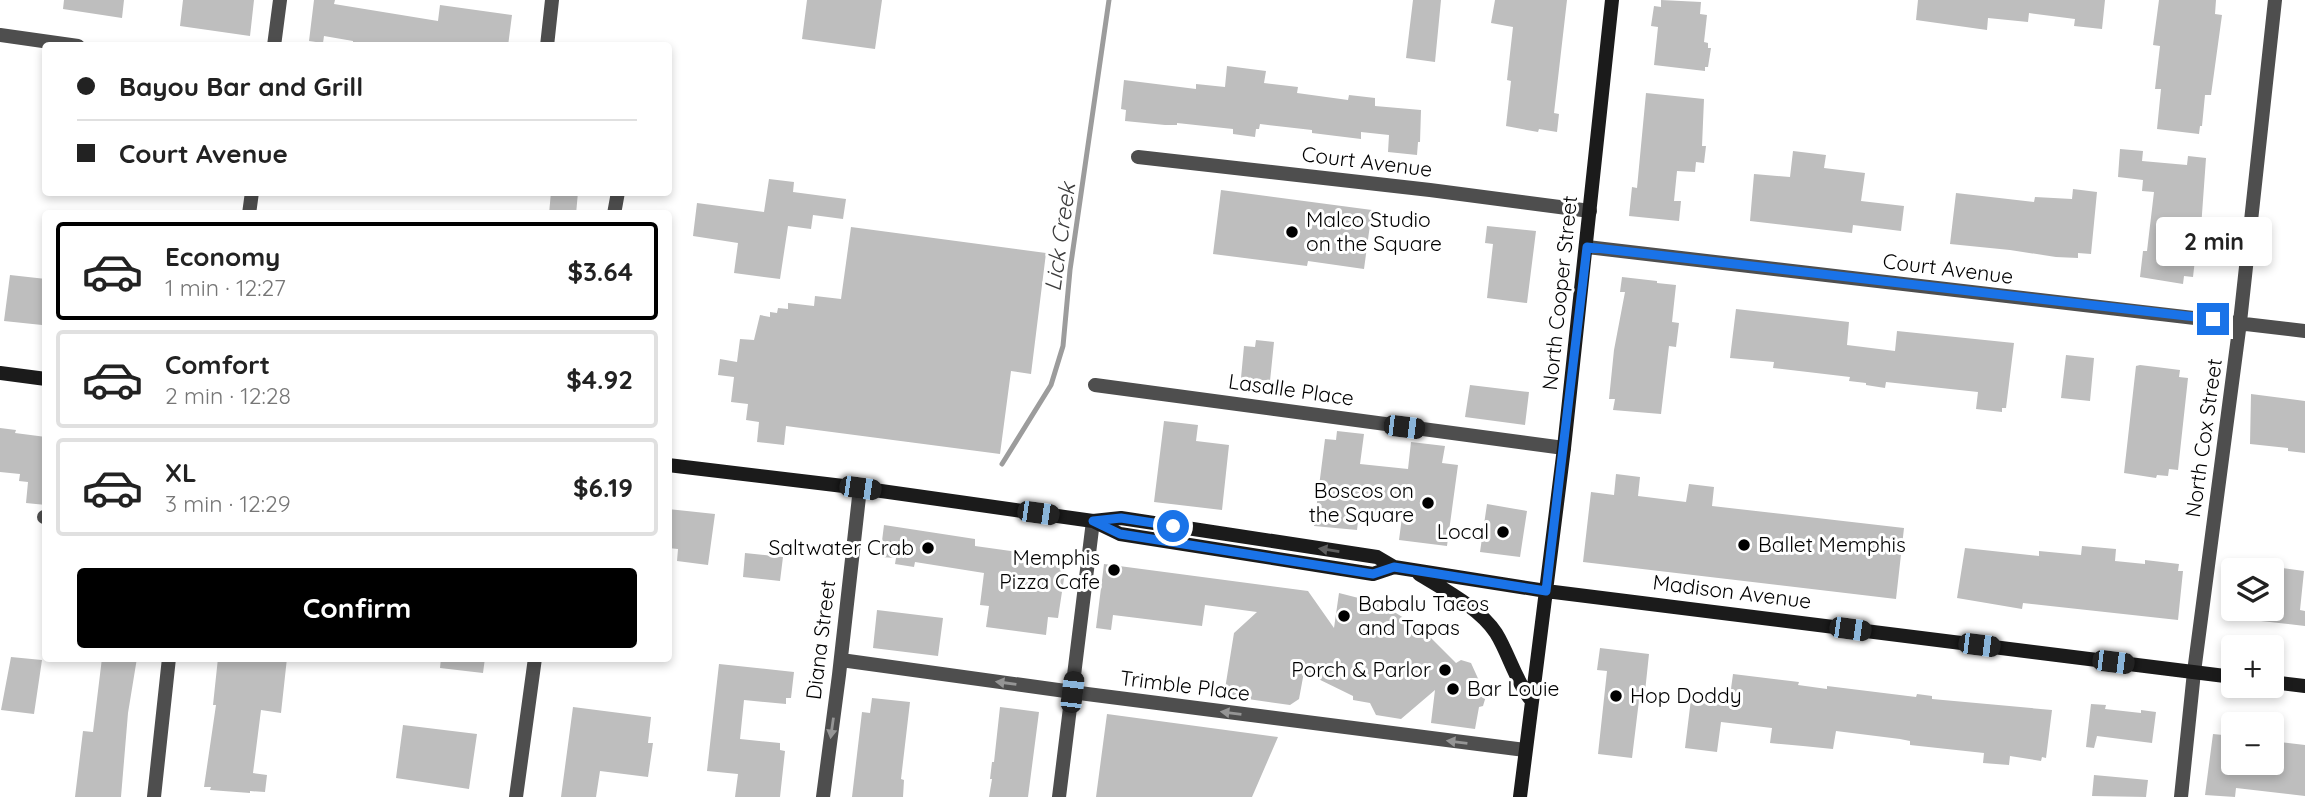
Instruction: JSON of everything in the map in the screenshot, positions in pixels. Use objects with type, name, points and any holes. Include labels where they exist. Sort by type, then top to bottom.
[{"type":"street","points":[[275,42],[280,0]]},
{"type":"street","points":[[547,42],[552,0]]},
{"type":"street","name":"North Cooper Street","points":[[1520,797],[1564,448],[1612,0]]},
{"type":"street","name":"North Cox Street","points":[[2181,797],[2194,672],[2240,322],[2275,0]]},
{"type":"street","points":[[0,35],[50,42]]},
{"type":"street","name":"Court Avenue","points":[[1138,156],[1590,211]]},
{"type":"street","name":"Court Avenue","points":[[1587,247],[2305,331]]},
{"type":"street","points":[[0,373],[42,378]]},
{"type":"street","name":"Lasalle Place","points":[[1095,385],[1564,448]]},
{"type":"street","name":"Madison Avenue","points":[[672,465],[860,488],[1093,521],[1120,534],[1373,574],[1394,567],[1411,569],[1546,591],[2221,675]]},
{"type":"street","name":"Diana Street","points":[[822,797],[841,660],[860,488]]},
{"type":"street","points":[[1059,797],[1093,521]]},
{"type":"street","points":[[1411,569],[1467,604],[1494,631],[1531,699]]},
{"type":"street","name":"Trimble Place","points":[[841,660],[1525,750]]},
{"type":"street","points":[[154,797],[169,662]]},
{"type":"street","points":[[516,797],[534,662]]},
{"type":"street","points":[[2284,683],[2305,686]]},
{"type":"building","points":[[64,0],[124,0],[122,18],[63,9]]},
{"type":"building","points":[[183,0],[254,0],[250,36],[180,26]]},
{"type":"building","points":[[314,0],[335,0],[334,4],[438,21],[440,5],[512,15],[509,42],[353,42],[324,36],[323,42],[309,41]]},
{"type":"building","points":[[807,0],[882,0],[875,49],[802,39]]},
{"type":"building","points":[[1413,0],[1441,0],[1435,62],[1406,58]]},
{"type":"building","points":[[1495,0],[1567,0],[1554,113],[1559,114],[1557,132],[1539,129],[1538,132],[1506,126],[1511,81],[1507,80],[1513,27],[1491,23]]},
{"type":"building","points":[[1661,0],[1701,2],[1700,14],[1707,15],[1704,42],[1711,48],[1705,71],[1654,65],[1658,27],[1651,26],[1654,6],[1661,7]]},
{"type":"building","points":[[1918,0],[2105,0],[2102,29],[2074,26],[2075,19],[2029,13],[2028,22],[1988,18],[1987,30],[1916,20]]},
{"type":"building","points":[[2159,0],[2216,0],[2215,14],[2222,15],[2211,95],[2205,95],[2199,134],[2157,129],[2161,89],[2155,89],[2160,46],[2153,45]]},
{"type":"building","points":[[1227,66],[1266,71],[1264,83],[1298,87],[1297,93],[1348,100],[1349,95],[1375,98],[1375,106],[1421,110],[1417,155],[1388,152],[1389,135],[1361,132],[1361,139],[1260,124],[1255,137],[1233,134],[1233,129],[1125,121],[1126,110],[1121,109],[1124,80],[1196,89],[1196,84],[1225,87]]},
{"type":"building","points":[[1646,93],[1704,99],[1704,163],[1696,162],[1695,172],[1677,171],[1674,201],[1681,201],[1679,221],[1629,216],[1632,187],[1637,188]]},
{"type":"building","points":[[2120,149],[2143,151],[2142,161],[2187,165],[2188,156],[2206,158],[2200,242],[2197,242],[2193,277],[2184,276],[2183,284],[2140,277],[2143,251],[2147,251],[2154,192],[2142,191],[2143,180],[2118,177]]},
{"type":"building","points":[[1793,151],[1826,155],[1824,168],[1865,173],[1861,201],[1904,206],[1901,231],[1853,225],[1852,233],[1750,221],[1754,174],[1790,177]]},
{"type":"building","points":[[769,179],[794,182],[793,192],[846,199],[843,219],[813,215],[811,229],[788,226],[780,279],[734,273],[738,243],[693,236],[697,203],[764,212]]},
{"type":"building","points":[[2073,189],[2097,192],[2091,254],[2078,253],[2078,258],[2056,257],[1950,244],[1956,193],[2034,202],[2035,197],[2072,199]]},
{"type":"building","name":"Malco Studio on the Square","points":[[1221,190],[1372,210],[1364,269],[1308,261],[1307,266],[1213,254]]},
{"type":"building","points":[[551,196],[578,196],[576,210],[549,210]]},
{"type":"building","points":[[1487,226],[1536,231],[1527,303],[1487,298],[1493,244],[1485,243]]},
{"type":"building","points":[[851,227],[1046,253],[1031,374],[1011,371],[1000,454],[786,426],[784,445],[757,442],[759,422],[746,420],[748,404],[731,402],[734,377],[718,375],[720,359],[737,362],[740,339],[754,340],[760,315],[770,317],[770,312],[777,313],[778,308],[788,309],[788,303],[814,306],[815,296],[841,299]]},
{"type":"building","points":[[10,275],[42,279],[42,325],[4,321]]},
{"type":"building","points":[[1622,277],[1676,285],[1672,322],[1679,323],[1676,347],[1669,346],[1661,414],[1613,410],[1615,399],[1609,399],[1614,350],[1625,292],[1620,292]]},
{"type":"building","points":[[1736,309],[1849,322],[1847,345],[1895,351],[1897,331],[2014,343],[2006,408],[2002,408],[2002,412],[1976,409],[1978,392],[1886,382],[1885,388],[1849,381],[1850,377],[1773,368],[1774,362],[1730,358]]},
{"type":"building","points":[[1256,340],[1274,342],[1270,381],[1241,378],[1244,346],[1255,347]]},
{"type":"building","points":[[2066,355],[2094,358],[2090,401],[2061,398]]},
{"type":"building","points":[[2136,366],[2180,370],[2179,377],[2188,378],[2178,470],[2169,469],[2168,476],[2157,475],[2156,478],[2124,473]]},
{"type":"building","points":[[1470,385],[1529,392],[1525,425],[1465,417]]},
{"type":"building","points":[[2251,394],[2305,401],[2305,453],[2288,451],[2288,448],[2250,444]]},
{"type":"building","points":[[1164,421],[1198,425],[1196,441],[1229,445],[1222,510],[1154,502]]},
{"type":"building","points":[[0,428],[42,436],[42,505],[26,503],[28,482],[19,481],[20,474],[0,472]]},
{"type":"building","points":[[1337,431],[1364,434],[1360,464],[1408,469],[1411,442],[1445,446],[1442,463],[1458,465],[1447,546],[1399,540],[1402,517],[1359,513],[1357,530],[1314,526],[1325,439],[1336,440]]},
{"type":"building","name":"Ballet Memphis","points":[[1616,474],[1640,477],[1638,496],[1686,502],[1689,484],[1714,487],[1712,506],[1904,528],[1896,599],[1583,562],[1591,492],[1614,495]]},
{"type":"building","name":"Local","points":[[1487,504],[1527,511],[1520,557],[1480,552]]},
{"type":"building","points":[[672,509],[715,514],[708,565],[677,561],[678,549],[672,548]]},
{"type":"building","points":[[884,525],[975,539],[975,546],[1067,559],[1058,618],[1048,617],[1046,635],[986,627],[989,606],[980,605],[984,573],[915,562],[914,567],[895,564],[896,558],[880,557]]},
{"type":"building","points":[[2082,546],[2116,549],[2115,561],[2145,564],[2145,560],[2179,564],[2178,571],[2183,571],[2178,620],[2023,603],[2022,609],[1957,598],[1965,548],[2039,556],[2039,551],[2081,555]]},
{"type":"building","points":[[745,553],[783,557],[780,581],[743,577]]},
{"type":"building","points":[[1104,564],[1308,591],[1334,628],[1339,593],[1382,604],[1424,631],[1456,663],[1461,660],[1471,663],[1486,696],[1483,706],[1479,707],[1475,729],[1431,723],[1435,690],[1401,719],[1376,715],[1370,703],[1353,700],[1353,696],[1304,672],[1299,699],[1290,705],[1234,697],[1225,689],[1234,633],[1257,612],[1205,605],[1202,626],[1113,615],[1111,630],[1096,628]]},
{"type":"building","points":[[2284,568],[2304,571],[2300,610],[2305,611],[2305,626],[2261,621],[2284,621]]},
{"type":"building","points":[[877,610],[943,618],[938,656],[873,648]]},
{"type":"building","points":[[1600,648],[1649,654],[1645,692],[1640,692],[1632,758],[1598,754],[1607,671],[1597,670]]},
{"type":"building","points":[[11,657],[42,660],[34,714],[1,710]]},
{"type":"building","points":[[102,662],[136,662],[128,713],[121,797],[75,797],[83,731],[93,732]]},
{"type":"building","points":[[218,662],[287,662],[281,713],[261,710],[253,773],[267,775],[265,792],[210,790],[211,787],[204,787],[216,705],[213,705]]},
{"type":"building","points":[[441,662],[484,662],[483,673],[440,668]]},
{"type":"building","points":[[719,664],[794,672],[791,698],[786,698],[786,704],[744,700],[740,739],[780,743],[780,750],[785,751],[780,797],[735,797],[738,774],[707,771]]},
{"type":"building","points":[[1733,674],[1799,682],[1798,685],[1827,689],[1827,686],[1916,697],[1917,694],[1932,696],[1932,699],[2052,710],[2046,758],[2042,757],[2041,761],[2010,756],[2009,765],[1983,763],[1984,753],[1910,745],[1910,741],[1900,739],[1836,731],[1833,749],[1770,743],[1772,728],[1721,722],[1717,752],[1685,748],[1691,699],[1729,703]]},
{"type":"building","points":[[872,698],[910,702],[901,779],[904,780],[903,797],[852,797],[862,712],[870,713]]},
{"type":"building","points":[[2091,704],[2106,705],[2105,709],[2156,712],[2152,743],[2097,736],[2094,748],[2086,747]]},
{"type":"building","points":[[573,707],[651,717],[648,743],[653,743],[648,777],[600,771],[596,797],[561,797]]},
{"type":"building","points":[[1000,707],[1039,712],[1028,797],[989,797]]},
{"type":"building","points":[[1107,714],[1278,737],[1252,797],[1096,797]]},
{"type":"building","points":[[403,725],[477,734],[469,789],[396,778]]},
{"type":"building","points":[[2213,734],[2221,735],[2221,775],[2284,775],[2284,742],[2305,745],[2305,796],[2236,788],[2235,797],[2205,795]]},
{"type":"building","points":[[2094,775],[2148,780],[2146,797],[2092,796]]},
{"type":"waterway","name":"Lick Creek","points":[[1002,464],[1051,385],[1063,346],[1070,270],[1109,0]]},
{"type":"place","name":"Malco Studio on the Square","points":[[1292,232]]},
{"type":"place","name":"Boscos on the Square","points":[[1428,503]]},
{"type":"place","name":"Local","points":[[1503,532]]},
{"type":"place","name":"Ballet Memphis","points":[[1744,545]]},
{"type":"place","name":"Saltwater Crab","points":[[928,548]]},
{"type":"place","name":"Memphis Pizza Cafe","points":[[1114,570]]},
{"type":"place","name":"Babalu Tacos and Tapas","points":[[1344,616]]},
{"type":"place","name":"Porch & Parlor","points":[[1445,670]]},
{"type":"place","name":"Bar Louie","points":[[1453,689]]},
{"type":"place","name":"Hop Doddy","points":[[1616,696]]},
{"type":"route","points":[[1173,526],[1121,518],[1093,521],[1120,534],[1373,574],[1394,567],[1546,591],[1587,247],[2019,299],[2213,319]]}]
